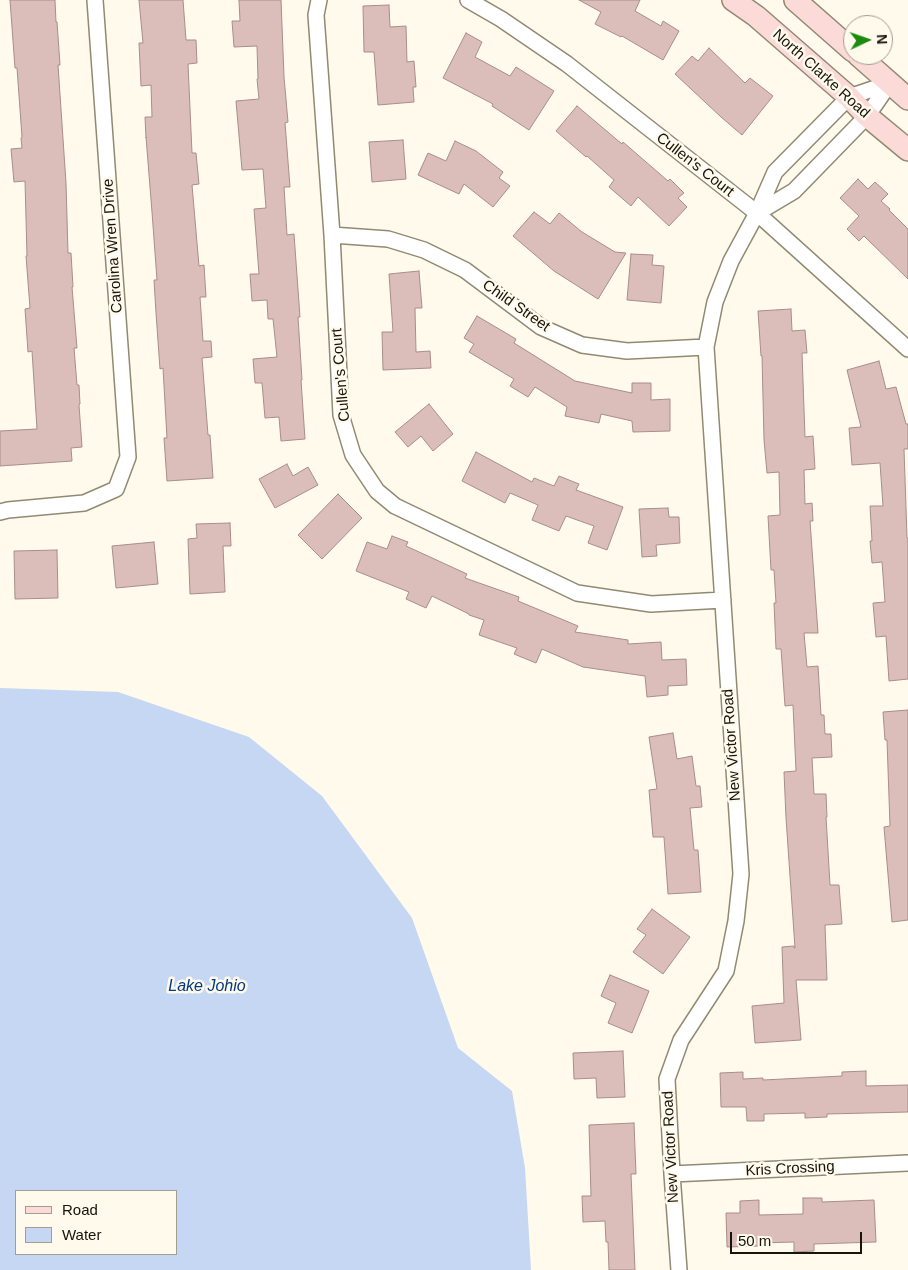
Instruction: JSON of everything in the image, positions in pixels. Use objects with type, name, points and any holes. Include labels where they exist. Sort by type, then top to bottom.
[{"type":"street","name":"Carolina Wren Drive","points":[[0,512],[84,503],[116,489],[128,457],[95,0]]},
{"type":"street","name":"Cullen's Court","points":[[319,0],[316,15],[332,235],[342,415],[353,455],[377,491],[395,506],[577,593],[651,604],[723,600]]},
{"type":"street","name":"Cullen's Court","points":[[468,0],[501,19],[567,64],[757,213],[908,349]]},
{"type":"street","name":"North Clarke Road","points":[[734,0],[756,16],[849,96],[867,116],[908,150]]},
{"type":"street","points":[[795,0],[843,42]]},
{"type":"street","points":[[869,65],[908,99]]},
{"type":"street","name":"New Victor Road","points":[[679,1270],[667,1079],[681,1040],[726,971],[736,921],[741,874],[706,347],[715,302],[721,286],[731,261],[757,213],[775,172],[849,96],[890,83]]},
{"type":"street","points":[[757,213],[794,191],[867,116],[890,83]]},
{"type":"street","name":"Child Street","points":[[332,235],[388,239],[424,250],[465,270],[541,327],[582,345],[627,351],[706,347]]},
{"type":"street","name":"Kris Crossing","points":[[672,1174],[908,1164]]},
{"type":"water","name":"Lake Johio","points":[[0,688],[118,692],[249,737],[322,796],[412,918],[458,1048],[512,1091],[525,1168],[531,1270],[0,1270]]},
{"type":"building","points":[[10,0],[55,0],[60,65],[58,65],[66,183],[68,253],[71,253],[77,348],[74,348],[77,385],[79,385],[82,447],[71,448],[72,461],[0,466],[0,431],[37,429],[32,351],[28,352],[25,309],[30,308],[26,256],[25,181],[14,182],[11,149],[22,148],[22,137]]},
{"type":"building","points":[[139,0],[183,0],[186,40],[196,40],[197,63],[188,64],[192,153],[196,153],[199,184],[192,185],[199,266],[204,265],[206,297],[200,297],[203,341],[211,341],[212,357],[202,358],[213,478],[167,481],[164,438],[167,438],[163,368],[160,369],[154,280],[157,280],[145,117],[152,117],[151,85],[141,86],[139,43],[143,43]]},
{"type":"building","points":[[239,0],[281,0],[288,122],[285,123],[290,187],[284,187],[287,235],[294,234],[300,317],[298,317],[305,439],[281,441],[279,417],[265,418],[262,383],[255,383],[253,359],[277,357],[273,319],[268,319],[267,300],[252,301],[250,274],[259,274],[254,209],[266,208],[263,169],[242,170],[236,101],[259,99],[257,46],[234,47],[232,21],[240,21]]},
{"type":"building","points":[[579,0],[640,0],[635,11],[661,26],[663,21],[679,31],[663,60],[622,36],[595,24],[601,12]]},
{"type":"building","points":[[389,5],[390,27],[406,26],[407,62],[414,61],[416,87],[413,87],[414,102],[378,105],[374,52],[364,52],[363,6]]},
{"type":"building","points":[[466,33],[482,42],[475,57],[510,76],[516,67],[554,91],[529,130],[492,106],[493,104],[443,78]]},
{"type":"building","points":[[709,48],[745,83],[750,78],[773,96],[742,135],[675,74],[692,56],[698,61]]},
{"type":"building","points":[[577,106],[668,181],[670,179],[684,193],[678,198],[687,207],[669,226],[638,197],[631,206],[609,187],[614,180],[556,131]]},
{"type":"building","points":[[403,140],[406,179],[372,182],[369,142]]},
{"type":"building","points":[[455,141],[476,151],[503,172],[499,178],[510,186],[493,207],[464,184],[459,194],[418,175],[428,153],[446,161]]},
{"type":"building","points":[[858,179],[868,189],[875,182],[888,194],[881,201],[908,229],[908,279],[864,236],[859,241],[847,229],[859,216],[840,198]]},
{"type":"building","points":[[534,212],[550,224],[559,213],[582,232],[615,252],[626,253],[598,299],[554,271],[513,236]]},
{"type":"building","points":[[631,254],[653,255],[652,265],[664,266],[661,303],[627,300]]},
{"type":"building","points":[[419,271],[422,308],[415,308],[416,352],[430,351],[431,368],[383,370],[382,332],[393,332],[389,274]]},
{"type":"building","points":[[791,309],[792,331],[805,330],[807,353],[802,353],[805,437],[813,436],[815,469],[804,470],[805,504],[812,503],[813,521],[810,521],[818,633],[804,633],[807,667],[818,666],[821,715],[824,715],[825,734],[831,734],[832,757],[812,758],[814,794],[826,794],[830,885],[839,885],[842,924],[825,925],[827,980],[796,980],[801,1040],[755,1043],[752,1006],[784,1003],[782,947],[794,946],[795,948],[784,772],[796,771],[793,705],[785,706],[781,649],[776,649],[774,603],[776,603],[774,570],[771,570],[768,516],[780,515],[779,472],[767,473],[758,311]]},
{"type":"building","points":[[477,316],[516,339],[514,343],[575,381],[632,393],[632,383],[651,383],[651,400],[670,399],[670,431],[633,432],[632,421],[601,414],[599,423],[565,416],[567,407],[535,387],[528,397],[510,386],[514,379],[469,352],[474,344],[464,338]]},
{"type":"building","points":[[879,361],[886,389],[896,387],[906,424],[908,424],[908,449],[904,449],[908,538],[908,679],[889,681],[886,636],[876,637],[873,603],[885,602],[882,562],[872,563],[870,541],[872,541],[870,506],[883,506],[880,463],[852,465],[849,428],[861,427],[847,370]]},
{"type":"building","points":[[429,404],[453,434],[433,451],[421,436],[408,447],[395,432]]},
{"type":"building","points":[[476,452],[532,482],[534,478],[554,486],[559,476],[579,484],[576,490],[623,507],[607,550],[588,543],[594,526],[566,516],[559,531],[532,520],[538,505],[510,493],[505,503],[462,481]]},
{"type":"building","points":[[287,464],[293,476],[308,467],[318,485],[275,508],[259,479]]},
{"type":"building","points":[[338,494],[362,518],[322,559],[298,535]]},
{"type":"building","points":[[668,508],[669,517],[679,517],[680,543],[656,545],[657,556],[642,557],[639,509]]},
{"type":"building","points":[[230,523],[231,546],[223,546],[225,592],[190,594],[188,539],[197,538],[196,524]]},
{"type":"building","points":[[392,536],[408,542],[406,546],[467,574],[465,578],[519,597],[518,601],[578,626],[575,632],[628,640],[628,644],[661,642],[662,660],[686,659],[687,685],[668,686],[668,695],[647,697],[645,676],[583,667],[542,649],[536,663],[514,654],[517,648],[479,635],[484,620],[469,615],[432,596],[426,608],[406,599],[409,592],[356,571],[367,542],[387,549]]},
{"type":"building","points":[[154,542],[158,584],[116,588],[112,546]]},
{"type":"building","points":[[57,550],[58,598],[15,599],[14,551]]},
{"type":"building","points":[[908,710],[908,920],[892,922],[884,827],[890,826],[887,740],[885,740],[883,712]]},
{"type":"building","points":[[673,733],[677,759],[692,756],[696,786],[700,786],[702,807],[690,808],[694,850],[698,850],[701,892],[668,894],[664,837],[653,837],[649,790],[657,789],[649,737]]},
{"type":"building","points":[[652,909],[690,937],[663,974],[633,952],[646,935],[637,929]]},
{"type":"building","points":[[610,975],[649,991],[632,1033],[608,1023],[616,1003],[601,996]]},
{"type":"building","points":[[623,1051],[625,1097],[597,1098],[596,1078],[574,1079],[573,1053]]},
{"type":"building","points":[[866,1071],[866,1086],[908,1085],[908,1112],[827,1114],[827,1117],[805,1118],[805,1113],[764,1114],[764,1121],[747,1121],[746,1107],[721,1107],[720,1073],[743,1072],[743,1079],[763,1078],[763,1080],[842,1076],[842,1072]]},
{"type":"building","points":[[634,1123],[636,1174],[631,1174],[635,1270],[609,1270],[605,1221],[583,1222],[582,1196],[591,1196],[589,1125]]},
{"type":"building","points":[[803,1198],[822,1198],[822,1202],[874,1200],[876,1242],[814,1244],[814,1251],[794,1252],[794,1242],[760,1243],[760,1246],[727,1247],[726,1213],[740,1213],[740,1201],[759,1200],[759,1215],[803,1214]]}]
